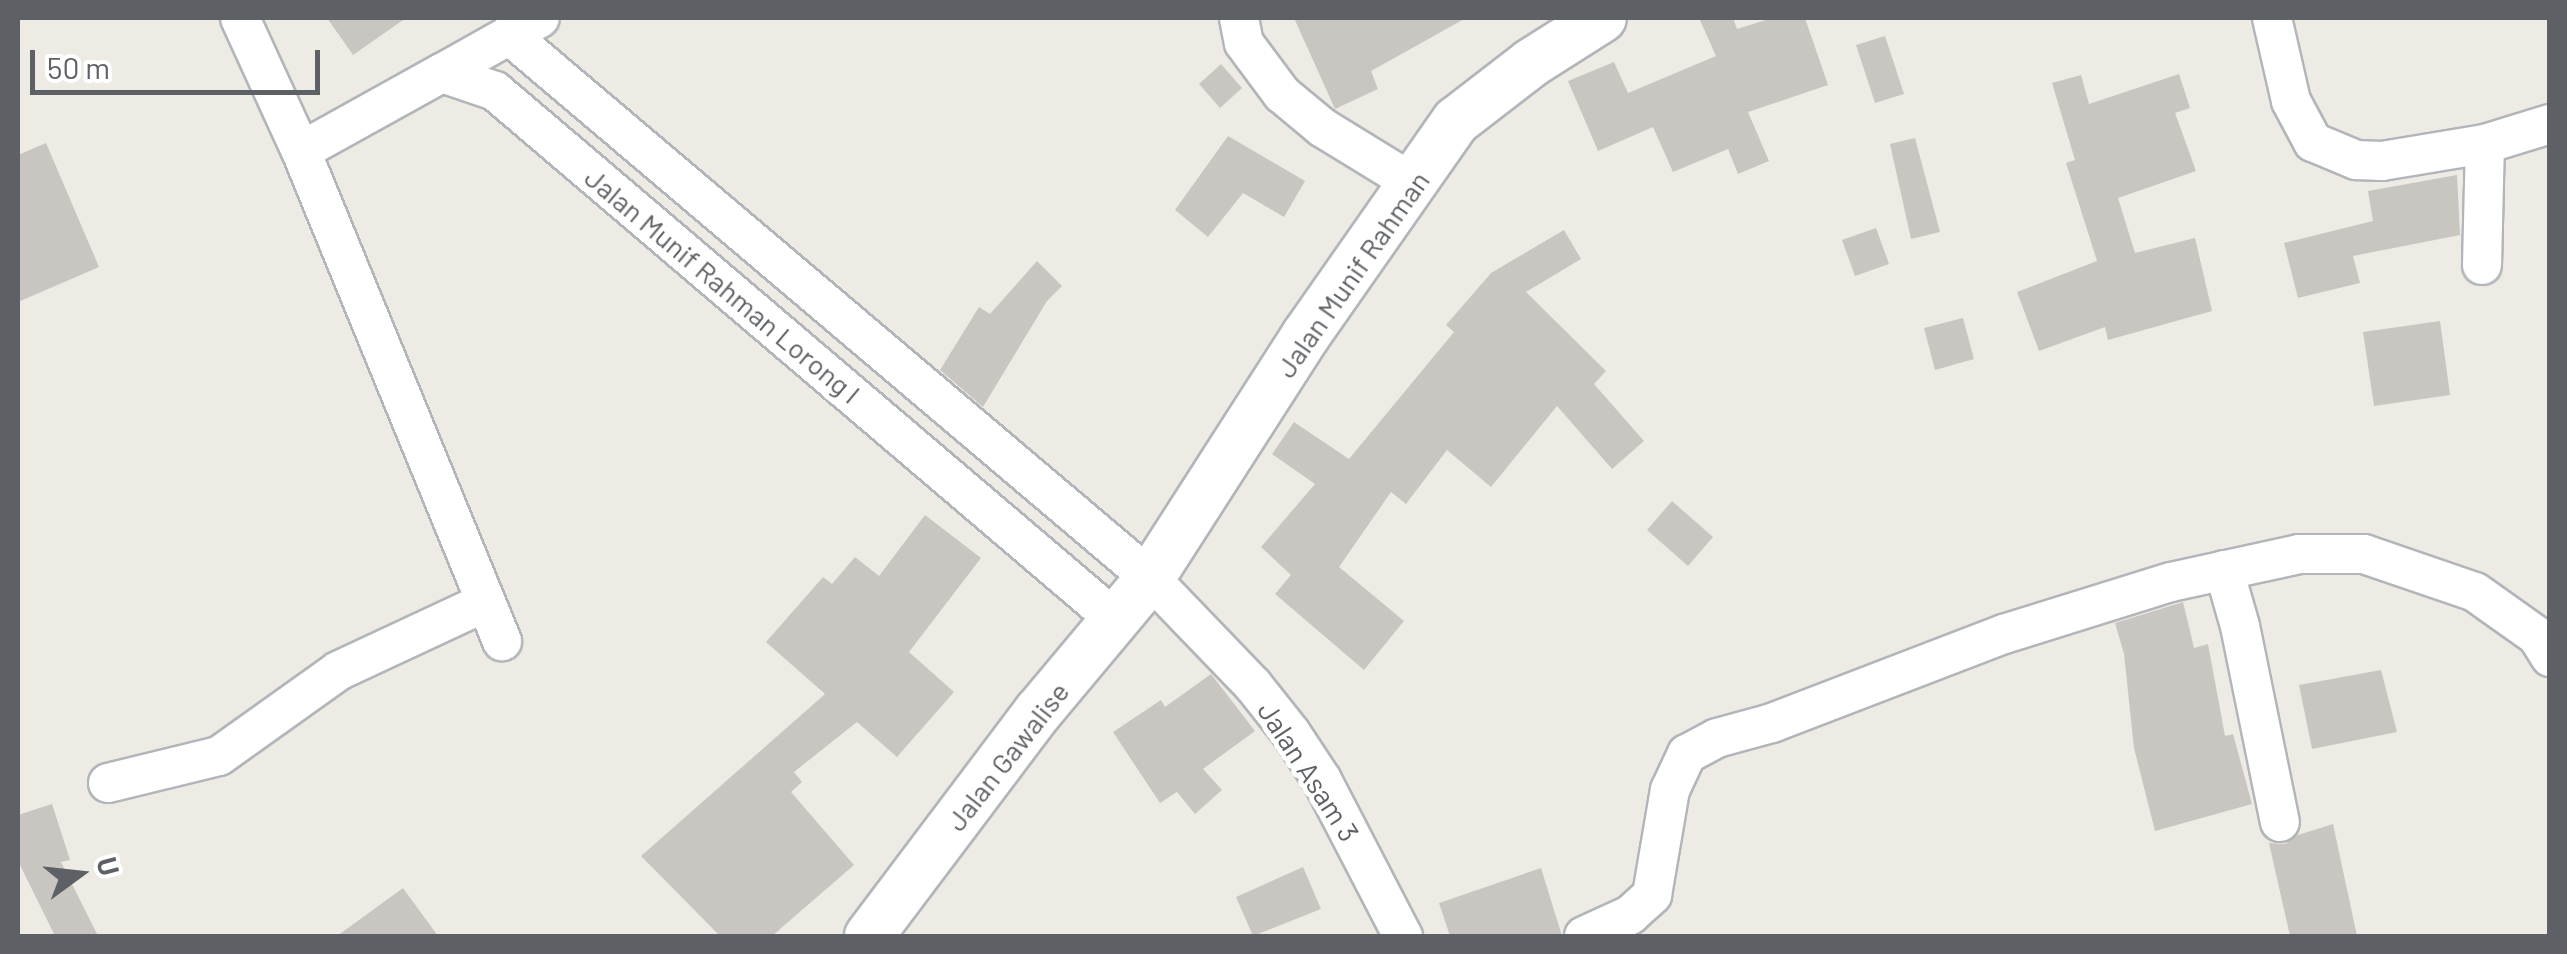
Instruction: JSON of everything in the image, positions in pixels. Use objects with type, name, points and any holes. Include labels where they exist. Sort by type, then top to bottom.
[{"type":"street","points":[[240,18],[301,151],[502,641]]},
{"type":"street","points":[[1238,18],[1244,43],[1282,94],[1323,128],[1416,185]]},
{"type":"street","name":"Jalan Munif Rahman","points":[[1150,578],[1306,335],[1416,185],[1456,121],[1531,63],[1602,18]]},
{"type":"street","points":[[2272,18],[2291,101],[2313,142],[2356,160],[2382,161],[2485,144],[2550,124]]},
{"type":"street","points":[[301,151],[525,26]]},
{"type":"street","name":"Jalan Asam 3","points":[[525,26],[1150,578],[1253,686],[1291,733],[1322,780],[1403,936]]},
{"type":"street","name":"Jalan Munif Rahman Lorong I","points":[[442,74],[495,91],[1116,620]]},
{"type":"street","points":[[2482,265],[2485,144]]},
{"type":"street","points":[[1584,936],[1630,914],[1652,895],[1670,790],[1687,754],[1717,738],[1772,723],[2004,634],[2170,582],[2299,554],[2364,554],[2475,592],[2537,636],[2550,657]]},
{"type":"street","points":[[2224,570],[2240,626],[2280,822]]},
{"type":"street","name":"Jalan Gawalise","points":[[868,936],[1038,712],[1150,578]]},
{"type":"street","points":[[108,783],[219,756],[338,671],[486,602]]},
{"type":"building","points":[[327,18],[406,18],[353,55]]},
{"type":"building","points":[[1294,18],[1466,18],[1371,71],[1378,89],[1335,109]]},
{"type":"building","points":[[1699,18],[1733,18],[1737,29],[1772,18],[1805,18],[1828,85],[1748,112],[1769,161],[1738,174],[1728,149],[1673,172],[1653,127],[1598,151],[1568,81],[1614,62],[1628,93],[1716,56]]},
{"type":"building","points":[[1885,36],[1904,94],[1875,103],[1856,45]]},
{"type":"building","points":[[1221,64],[1242,88],[1220,108],[1199,84]]},
{"type":"building","points":[[2179,74],[2190,108],[2175,113],[2196,171],[2118,198],[2135,253],[2195,238],[2212,311],[2108,340],[2105,327],[2039,351],[2017,292],[2097,261],[2066,163],[2075,160],[2052,83],[2081,75],[2089,104]]},
{"type":"building","points":[[1228,136],[1305,181],[1284,217],[1243,193],[1208,237],[1175,210]]},
{"type":"building","points":[[1915,138],[1940,232],[1911,239],[1890,144]]},
{"type":"building","points":[[46,143],[99,267],[18,302],[18,155]]},
{"type":"building","points":[[2457,175],[2460,235],[2353,256],[2360,283],[2298,298],[2284,243],[2373,221],[2368,191]]},
{"type":"building","points":[[1876,228],[1889,264],[1855,276],[1842,240]]},
{"type":"building","points":[[1564,230],[1581,259],[1526,292],[1606,371],[1594,384],[1644,441],[1612,469],[1557,406],[1491,487],[1447,450],[1406,504],[1391,492],[1339,567],[1404,621],[1364,670],[1275,594],[1291,575],[1261,547],[1315,484],[1272,454],[1294,422],[1349,459],[1454,332],[1446,325],[1491,273]]},
{"type":"building","points":[[1037,261],[1062,286],[1047,301],[983,407],[940,370],[979,307],[990,314]]},
{"type":"building","points":[[1963,318],[1974,359],[1935,370],[1924,328]]},
{"type":"building","points":[[2440,321],[2450,395],[2374,406],[2363,332]]},
{"type":"building","points":[[1672,501],[1713,537],[1688,566],[1647,530]]},
{"type":"building","points":[[925,515],[981,558],[909,652],[954,692],[897,757],[857,722],[794,772],[802,782],[791,792],[854,865],[772,936],[720,936],[641,856],[825,694],[766,642],[823,577],[832,584],[855,557],[879,576]]},
{"type":"building","points":[[2183,602],[2194,648],[2208,644],[2225,736],[2233,734],[2252,804],[2155,831],[2134,748],[2124,654],[2115,623]]},
{"type":"building","points":[[2381,670],[2397,732],[2312,749],[2299,685]]},
{"type":"building","points":[[1211,674],[1255,731],[1203,769],[1222,790],[1195,814],[1177,792],[1160,803],[1113,732],[1161,700],[1165,707]]},
{"type":"building","points":[[52,804],[70,860],[61,862],[98,936],[55,936],[18,861],[18,815]]},
{"type":"building","points":[[2333,824],[2357,936],[2290,936],[2269,843],[2285,844],[2298,835]]},
{"type":"building","points":[[1303,867],[1321,909],[1253,936],[1236,897]]},
{"type":"building","points":[[1541,868],[1562,936],[1450,936],[1439,903]]},
{"type":"building","points":[[403,888],[438,936],[337,936]]}]
